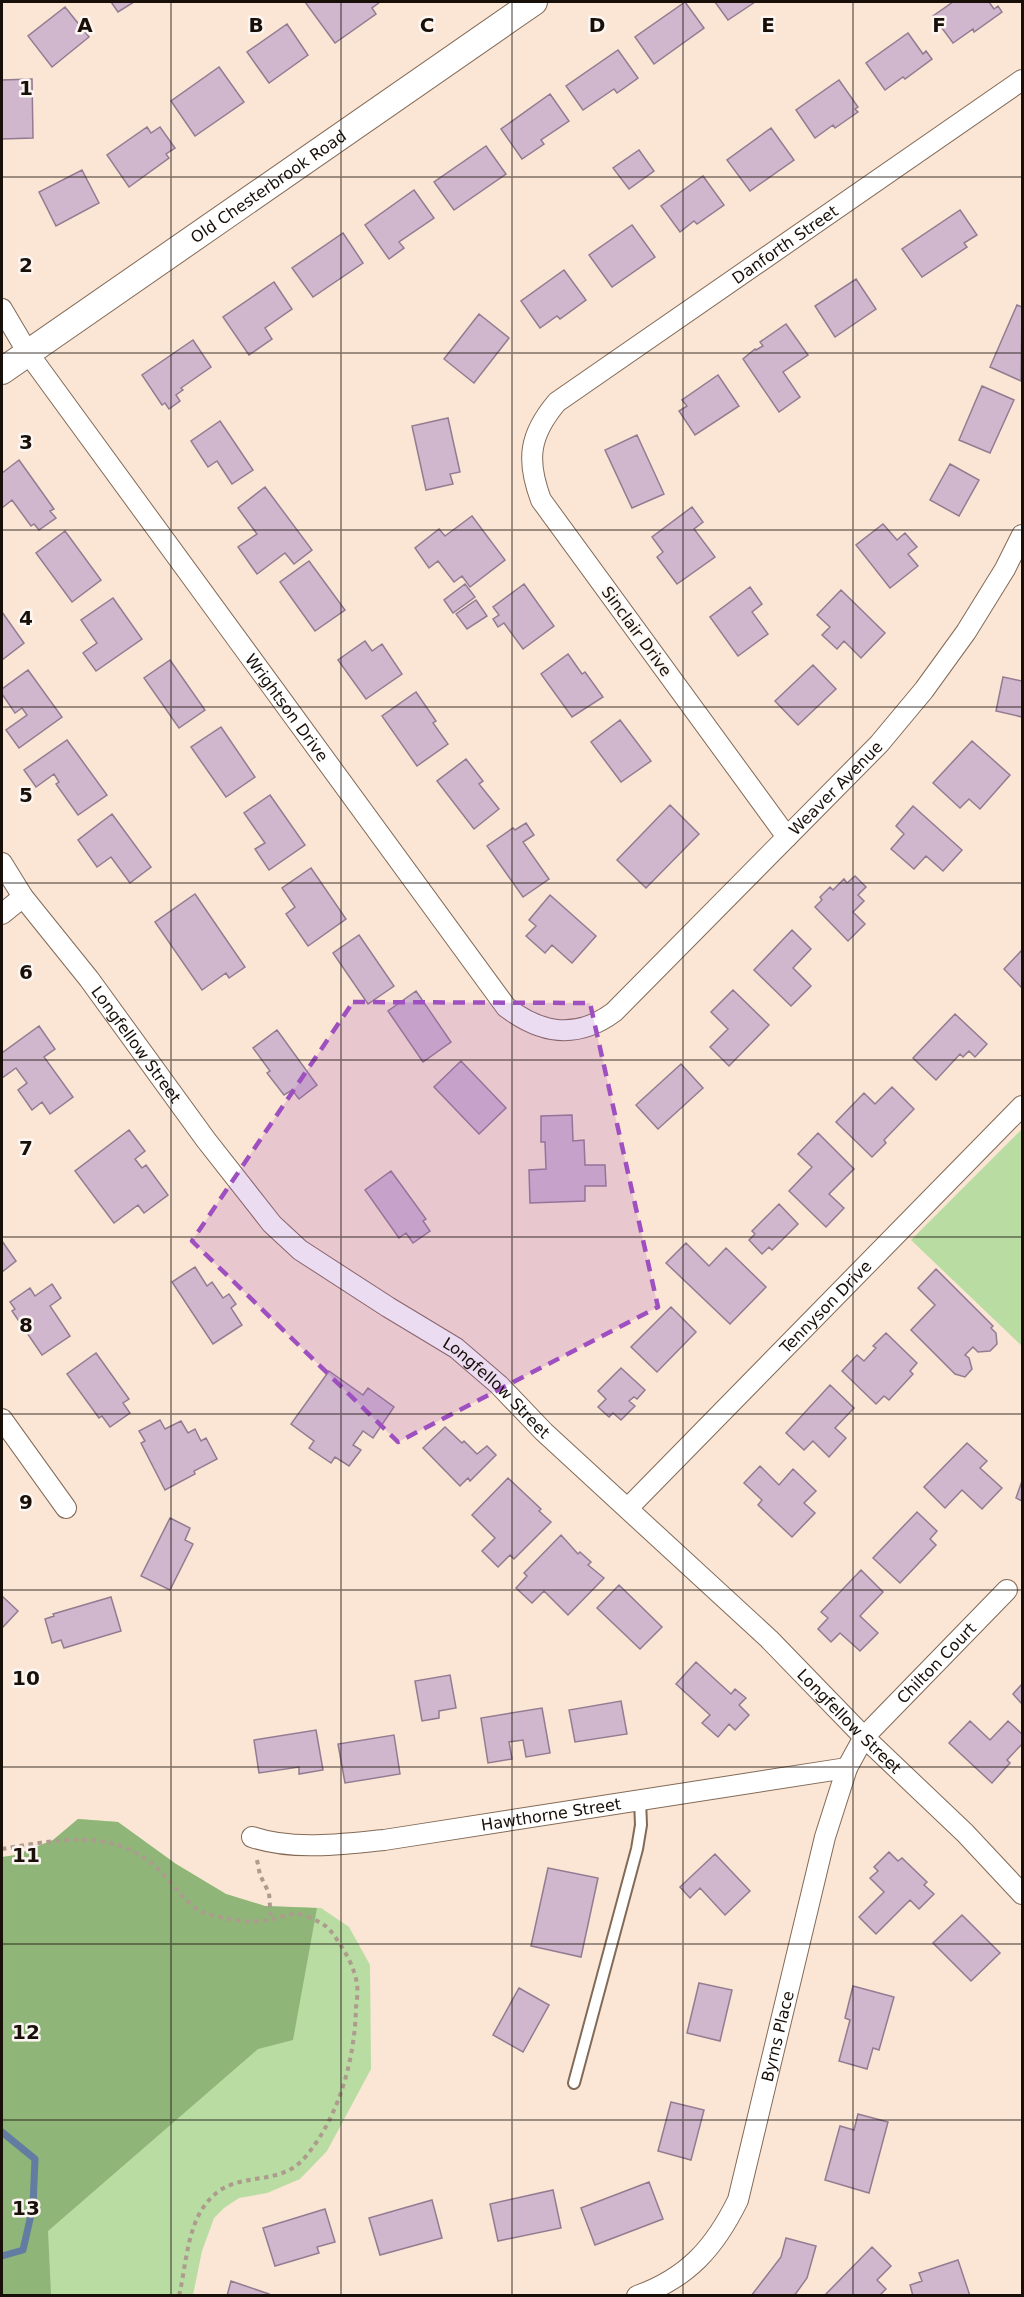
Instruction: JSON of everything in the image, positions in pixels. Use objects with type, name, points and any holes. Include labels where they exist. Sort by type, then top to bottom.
[{"type":"street","name":"Old Chesterbrook Road","points":[[2,371],[534,2]]},
{"type":"street","name":"Danforth Street","points":[[549,412],[557,402],[1023,80]]},
{"type":"street","name":"Wrightson Drive","points":[[2,309],[28,353],[506,1007],[523,1020],[543,1028],[563,1031],[585,1028],[614,1012]]},
{"type":"street","name":"Sinclair Drive","points":[[549,412],[534,439],[531,459],[533,480],[541,500],[787,837]]},
{"type":"street","name":"Weaver Avenue","points":[[614,1012],[879,744],[924,690],[966,632],[1023,535]]},
{"type":"street","name":"Longfellow Street","points":[[2,863],[23,897],[89,979],[206,1140],[272,1224],[300,1250],[456,1348],[499,1385],[544,1431],[769,1640],[864,1737],[965,1833],[1023,1894]]},
{"type":"street","points":[[2,914],[23,897]]},
{"type":"street","name":"Tennyson Drive","points":[[628,1508],[1023,1106]]},
{"type":"street","points":[[2,1419],[66,1508]]},
{"type":"street","name":"Chilton Court","points":[[864,1737],[1007,1590]]},
{"type":"street","name":"Byrns Place","points":[[637,2295],[656,2289],[683,2273],[706,2252],[725,2227],[738,2200],[825,1837],[848,1768],[864,1737]]},
{"type":"street","name":"Hawthorne Street","points":[[252,1837],[272,1843],[327,1845],[384,1840],[848,1768]]},
{"type":"lane","points":[[574,2083],[637,1849],[641,1825],[640,1800]]},
{"type":"path","points":[[252,1837],[260,1875],[269,1893],[272,1920]]},
{"type":"path","points":[[2,1849],[45,1842],[78,1840],[100,1840],[121,1845],[150,1862],[191,1905],[203,1913],[241,1921],[272,1920],[296,1914],[315,1920],[330,1929],[346,1953],[357,1984],[356,2035],[343,2086],[332,2116],[307,2156],[291,2169],[273,2177],[244,2180],[222,2187],[206,2204],[195,2222],[179,2295]]},
{"type":"highlighted area","points":[[353,1002],[590,1003],[658,1307],[398,1442],[192,1241]]},
{"type":"green space","points":[[1022,1129],[1022,1346],[911,1240]]},
{"type":"green space","points":[[78,1819],[118,1822],[176,1864],[226,1894],[265,1906],[321,1908],[349,1927],[370,1965],[371,2069],[327,2151],[300,2179],[267,2193],[239,2198],[214,2218],[202,2251],[193,2295],[2,2296],[2,1857],[16,1855],[53,1840]]},
{"type":"green space","points":[[78,1819],[118,1822],[176,1864],[226,1894],[265,1906],[317,1908],[293,2040],[258,2049],[48,2231],[51,2295],[2,2295],[2,1857],[16,1855],[53,1840]]},
{"type":"building","points":[[111,2],[134,2],[118,12]]},
{"type":"building","points":[[305,2],[380,2],[372,8],[376,14],[335,43]]},
{"type":"building","points":[[685,2],[704,28],[654,64],[635,37]]},
{"type":"building","points":[[715,2],[755,2],[728,20]]},
{"type":"building","points":[[953,2],[989,2],[994,9],[998,6],[1002,12],[974,32],[973,29],[953,43],[933,16]]},
{"type":"building","points":[[65,7],[89,37],[52,67],[28,36]]},
{"type":"building","points":[[287,24],[308,55],[269,83],[247,52]]},
{"type":"building","points":[[908,33],[923,54],[926,51],[932,59],[905,79],[903,77],[885,90],[866,63]]},
{"type":"building","points":[[618,50],[638,78],[617,93],[614,89],[583,110],[566,86]]},
{"type":"building","points":[[219,67],[244,102],[195,136],[171,101]]},
{"type":"building","points":[[32,79],[33,138],[2,139],[2,80]]},
{"type":"building","points":[[839,80],[858,107],[855,109],[858,112],[835,128],[833,125],[815,138],[796,110]]},
{"type":"building","points":[[550,94],[569,121],[541,140],[544,144],[522,159],[501,129]]},
{"type":"building","points":[[147,127],[151,133],[160,127],[175,148],[166,154],[169,158],[129,187],[107,155]]},
{"type":"building","points":[[771,128],[794,160],[750,191],[727,160]]},
{"type":"building","points":[[486,146],[506,174],[454,210],[434,182]]},
{"type":"building","points":[[639,150],[654,171],[629,189],[613,168]]},
{"type":"building","points":[[82,170],[99,203],[56,226],[39,192]]},
{"type":"building","points":[[703,176],[724,205],[697,224],[694,221],[680,232],[661,206]]},
{"type":"building","points":[[414,190],[434,218],[399,242],[404,248],[389,259],[365,225]]},
{"type":"building","points":[[960,210],[977,235],[964,243],[967,247],[922,277],[902,249]]},
{"type":"building","points":[[632,225],[655,257],[612,287],[589,255]]},
{"type":"building","points":[[343,233],[363,263],[313,297],[292,268]]},
{"type":"building","points":[[564,270],[586,300],[560,319],[557,316],[540,328],[521,301]]},
{"type":"building","points":[[856,279],[876,309],[835,337],[815,306]]},
{"type":"building","points":[[274,282],[292,309],[265,328],[272,339],[249,355],[223,317]]},
{"type":"building","points":[[1017,305],[1022,307],[1021,381],[990,367]]},
{"type":"building","points":[[479,314],[509,338],[474,383],[444,359]]},
{"type":"building","points":[[786,324],[808,355],[783,372],[800,397],[779,412],[743,359],[755,349],[763,346],[760,342]]},
{"type":"building","points":[[193,340],[211,367],[181,388],[183,390],[176,395],[180,401],[169,409],[165,403],[162,405],[142,375]]},
{"type":"building","points":[[718,375],[739,406],[695,435],[679,411],[687,406],[682,400]]},
{"type":"building","points":[[982,386],[1014,400],[990,453],[959,440]]},
{"type":"building","points":[[448,418],[460,472],[450,474],[453,484],[426,490],[412,426]]},
{"type":"building","points":[[220,421],[253,470],[232,484],[217,461],[208,467],[191,441]]},
{"type":"building","points":[[637,435],[664,494],[632,508],[605,450]]},
{"type":"building","points":[[19,460],[54,509],[50,511],[56,518],[39,530],[34,524],[31,526],[12,500],[2,508],[2,473]]},
{"type":"building","points":[[950,464],[979,480],[959,516],[930,500]]},
{"type":"building","points":[[265,487],[312,550],[294,564],[285,553],[257,574],[238,547],[257,534],[238,508]]},
{"type":"building","points":[[692,507],[703,522],[694,529],[715,557],[677,584],[657,557],[663,552],[652,537]]},
{"type":"building","points":[[472,516],[505,560],[470,587],[462,576],[454,582],[438,561],[429,568],[415,548],[439,529],[445,536]]},
{"type":"building","points":[[883,524],[897,540],[905,533],[917,547],[908,554],[918,566],[890,588],[856,545]]},
{"type":"building","points":[[65,531],[101,580],[72,602],[36,553]]},
{"type":"building","points":[[309,561],[345,610],[315,631],[280,582]]},
{"type":"building","points":[[465,584],[475,597],[453,613],[444,600]]},
{"type":"building","points":[[524,584],[554,626],[523,649],[504,623],[498,627],[493,619],[499,615],[493,607]]},
{"type":"building","points":[[750,587],[762,604],[752,612],[768,634],[738,656],[710,617]]},
{"type":"building","points":[[841,590],[885,633],[861,658],[844,641],[837,649],[822,635],[830,627],[817,615]]},
{"type":"building","points":[[113,598],[142,639],[96,671],[83,653],[97,643],[81,620]]},
{"type":"building","points":[[476,600],[487,616],[467,629],[456,614]]},
{"type":"building","points":[[2,612],[24,643],[2,660]]},
{"type":"building","points":[[365,641],[372,651],[382,644],[402,674],[366,699],[338,660]]},
{"type":"building","points":[[568,654],[582,674],[585,672],[603,697],[572,717],[541,674]]},
{"type":"building","points":[[170,660],[205,710],[179,728],[144,678]]},
{"type":"building","points":[[813,665],[836,689],[798,725],[775,701]]},
{"type":"building","points":[[28,670],[62,717],[19,748],[6,730],[27,715],[22,708],[15,713],[2,694],[2,689]]},
{"type":"building","points":[[1003,677],[1022,681],[1022,717],[996,711]]},
{"type":"building","points":[[416,692],[436,721],[433,723],[448,744],[417,766],[382,716]]},
{"type":"building","points":[[620,720],[651,761],[621,782],[591,742]]},
{"type":"building","points":[[221,727],[255,777],[226,797],[191,747]]},
{"type":"building","points":[[67,740],[107,795],[78,815],[56,784],[59,782],[54,774],[36,787],[24,770]]},
{"type":"building","points":[[972,741],[1010,775],[980,809],[969,799],[960,808],[933,783]]},
{"type":"building","points":[[466,759],[483,781],[479,784],[499,809],[474,829],[437,781]]},
{"type":"building","points":[[270,795],[305,845],[269,870],[255,849],[265,843],[244,813]]},
{"type":"building","points":[[670,805],[699,834],[646,888],[617,860]]},
{"type":"building","points":[[913,806],[962,850],[943,871],[926,856],[914,869],[891,849],[904,834],[896,826]]},
{"type":"building","points":[[112,814],[151,867],[130,883],[111,857],[97,867],[78,840]]},
{"type":"building","points":[[526,823],[534,835],[523,842],[549,879],[523,897],[487,846],[513,828],[515,830]]},
{"type":"building","points":[[311,868],[346,919],[308,946],[286,914],[295,907],[282,888]]},
{"type":"building","points":[[855,876],[866,887],[858,895],[864,901],[853,912],[865,924],[848,941],[815,907],[822,900],[820,897],[830,887],[833,890],[844,879],[847,883]]},
{"type":"building","points":[[195,894],[245,967],[229,978],[226,973],[202,990],[155,922]]},
{"type":"building","points":[[550,895],[596,936],[572,963],[552,945],[545,953],[526,936],[536,926],[529,920]]},
{"type":"building","points":[[792,930],[811,949],[793,968],[811,986],[791,1006],[754,970]]},
{"type":"building","points":[[359,935],[394,986],[368,1004],[333,953]]},
{"type":"building","points":[[1022,950],[1022,988],[1004,969]]},
{"type":"building","points":[[733,990],[769,1025],[729,1066],[710,1047],[728,1029],[711,1012]]},
{"type":"building","points":[[416,991],[451,1042],[423,1062],[388,1011]]},
{"type":"building","points":[[955,1014],[987,1044],[975,1057],[969,1051],[963,1057],[960,1054],[936,1080],[913,1058]]},
{"type":"building","points":[[39,1026],[55,1049],[44,1057],[73,1097],[50,1114],[42,1102],[32,1110],[18,1090],[27,1083],[16,1068],[2,1078],[2,1053]]},
{"type":"building","points":[[277,1030],[317,1085],[299,1099],[292,1090],[284,1095],[267,1073],[270,1071],[253,1048]]},
{"type":"building","points":[[461,1061],[506,1108],[479,1134],[434,1087]]},
{"type":"building","points":[[681,1064],[703,1088],[658,1129],[636,1105]]},
{"type":"building","points":[[892,1087],[914,1109],[884,1140],[886,1143],[872,1157],[836,1122],[864,1093],[875,1104]]},
{"type":"building","points":[[572,1115],[573,1141],[584,1140],[585,1165],[605,1165],[606,1186],[585,1186],[585,1201],[530,1203],[529,1170],[546,1169],[545,1142],[541,1142],[541,1116]]},
{"type":"building","points":[[129,1130],[145,1151],[135,1159],[142,1168],[146,1165],[168,1195],[144,1213],[138,1205],[114,1223],[75,1171]]},
{"type":"building","points":[[818,1133],[854,1169],[829,1194],[844,1208],[826,1227],[789,1191],[812,1167],[798,1154]]},
{"type":"building","points":[[391,1171],[426,1219],[423,1221],[430,1231],[413,1243],[406,1233],[399,1238],[365,1190]]},
{"type":"building","points":[[779,1204],[798,1224],[772,1250],[769,1247],[762,1254],[749,1240],[755,1234],[752,1231]]},
{"type":"building","points":[[2,1241],[16,1261],[2,1272]]},
{"type":"building","points":[[686,1243],[709,1266],[726,1248],[766,1287],[730,1324],[666,1263]]},
{"type":"building","points":[[195,1267],[207,1286],[212,1282],[223,1298],[229,1294],[236,1304],[231,1308],[242,1325],[213,1344],[172,1282]]},
{"type":"building","points":[[936,1269],[993,1326],[991,1328],[996,1333],[997,1344],[990,1351],[978,1352],[973,1347],[965,1355],[969,1358],[972,1369],[965,1377],[955,1374],[911,1330],[935,1305],[918,1288]]},
{"type":"building","points":[[52,1284],[61,1298],[50,1306],[70,1336],[42,1355],[12,1311],[15,1309],[10,1302],[30,1288],[35,1296]]},
{"type":"building","points":[[671,1307],[696,1332],[657,1372],[631,1347]]},
{"type":"building","points":[[886,1333],[917,1363],[910,1371],[913,1374],[889,1400],[884,1396],[876,1404],[842,1371],[857,1355],[864,1361],[876,1348],[873,1346]]},
{"type":"building","points":[[96,1353],[129,1399],[123,1403],[130,1413],[110,1427],[102,1416],[99,1418],[67,1374]]},
{"type":"building","points":[[621,1368],[645,1390],[637,1399],[634,1397],[629,1401],[635,1406],[621,1420],[613,1413],[609,1417],[598,1407],[606,1399],[598,1391]]},
{"type":"building","points":[[329,1371],[363,1395],[368,1388],[394,1407],[373,1438],[363,1431],[353,1445],[361,1450],[349,1466],[335,1457],[331,1463],[309,1448],[314,1441],[291,1424]]},
{"type":"building","points":[[830,1385],[854,1408],[835,1428],[846,1438],[829,1457],[813,1441],[804,1450],[786,1433]]},
{"type":"building","points":[[160,1420],[165,1429],[181,1421],[188,1433],[195,1429],[201,1441],[206,1438],[217,1459],[165,1490],[141,1443],[145,1441],[139,1431]]},
{"type":"building","points":[[445,1427],[477,1454],[487,1446],[496,1455],[470,1481],[468,1478],[460,1486],[423,1448]]},
{"type":"building","points":[[967,1443],[987,1461],[980,1468],[1002,1488],[982,1509],[962,1490],[945,1508],[924,1487]]},
{"type":"building","points":[[760,1466],[779,1485],[793,1469],[816,1491],[804,1503],[815,1513],[792,1537],[758,1505],[762,1500],[744,1483]]},
{"type":"building","points":[[508,1478],[541,1509],[539,1511],[551,1522],[514,1559],[510,1555],[498,1567],[482,1551],[495,1538],[472,1515]]},
{"type":"building","points":[[1022,1481],[1022,1501],[1016,1498]]},
{"type":"building","points":[[917,1512],[937,1531],[930,1539],[936,1545],[900,1583],[873,1558]]},
{"type":"building","points":[[170,1518],[190,1528],[185,1540],[193,1544],[170,1590],[141,1576]]},
{"type":"building","points":[[561,1535],[578,1554],[580,1552],[591,1562],[588,1565],[604,1578],[568,1615],[544,1591],[532,1603],[516,1588],[527,1576],[524,1573]]},
{"type":"building","points":[[861,1570],[883,1592],[860,1616],[878,1633],[860,1651],[840,1633],[831,1642],[818,1629],[828,1618],[821,1612]]},
{"type":"building","points":[[619,1585],[662,1627],[640,1649],[597,1608]]},
{"type":"building","points":[[2,1596],[18,1611],[2,1628]]},
{"type":"building","points":[[111,1597],[121,1631],[64,1648],[61,1640],[52,1643],[45,1619],[54,1616],[53,1614]]},
{"type":"building","points":[[696,1662],[731,1694],[735,1689],[746,1698],[739,1705],[749,1715],[735,1730],[729,1724],[718,1737],[702,1723],[710,1715],[676,1684]]},
{"type":"building","points":[[450,1675],[456,1708],[439,1711],[439,1718],[422,1721],[415,1681]]},
{"type":"building","points":[[1022,1684],[1022,1704],[1013,1694]]},
{"type":"building","points":[[621,1701],[627,1734],[575,1742],[569,1710]]},
{"type":"building","points":[[542,1708],[550,1753],[526,1757],[523,1740],[509,1742],[512,1759],[488,1763],[481,1718]]},
{"type":"building","points":[[970,1721],[990,1740],[1008,1721],[1022,1734],[1022,1744],[1007,1760],[1010,1763],[992,1783],[949,1743]]},
{"type":"building","points":[[316,1730],[323,1770],[299,1774],[299,1767],[259,1773],[254,1740]]},
{"type":"building","points":[[394,1735],[400,1774],[345,1783],[338,1744]]},
{"type":"building","points":[[889,1852],[898,1861],[902,1858],[927,1882],[924,1885],[934,1894],[919,1909],[910,1900],[876,1934],[859,1917],[884,1892],[870,1878],[878,1871],[874,1867]]},
{"type":"building","points":[[715,1854],[750,1891],[725,1915],[700,1888],[690,1898],[680,1887]]},
{"type":"building","points":[[548,1868],[598,1878],[581,1957],[531,1946]]},
{"type":"building","points":[[962,1915],[1000,1953],[971,1981],[933,1943]]},
{"type":"building","points":[[699,1983],[732,1990],[720,2041],[687,2033]]},
{"type":"building","points":[[853,1986],[894,1997],[879,2050],[873,2048],[867,2069],[839,2061],[850,2020],[845,2018]]},
{"type":"building","points":[[519,1988],[549,2005],[523,2052],[493,2035]]},
{"type":"building","points":[[671,2102],[704,2110],[691,2160],[658,2151]]},
{"type":"building","points":[[858,2114],[888,2122],[869,2193],[825,2180],[840,2126],[854,2130]]},
{"type":"building","points":[[649,2182],[663,2219],[595,2245],[581,2208]]},
{"type":"building","points":[[553,2190],[561,2228],[498,2241],[490,2204]]},
{"type":"building","points":[[432,2200],[442,2238],[380,2255],[369,2218]]},
{"type":"building","points":[[325,2209],[335,2242],[317,2247],[319,2253],[275,2266],[263,2228]]},
{"type":"building","points":[[786,2238],[816,2246],[807,2278],[794,2296],[751,2296],[781,2257]]},
{"type":"building","points":[[872,2247],[891,2266],[877,2280],[886,2289],[879,2296],[824,2296]]},
{"type":"building","points":[[958,2260],[970,2296],[913,2296],[910,2285],[922,2281],[919,2273]]},
{"type":"building","points":[[231,2281],[269,2294],[268,2296],[227,2296]]},
{"type":"waterway","points":[[2,2132],[35,2159],[33,2206],[23,2250],[2,2256]]}]
